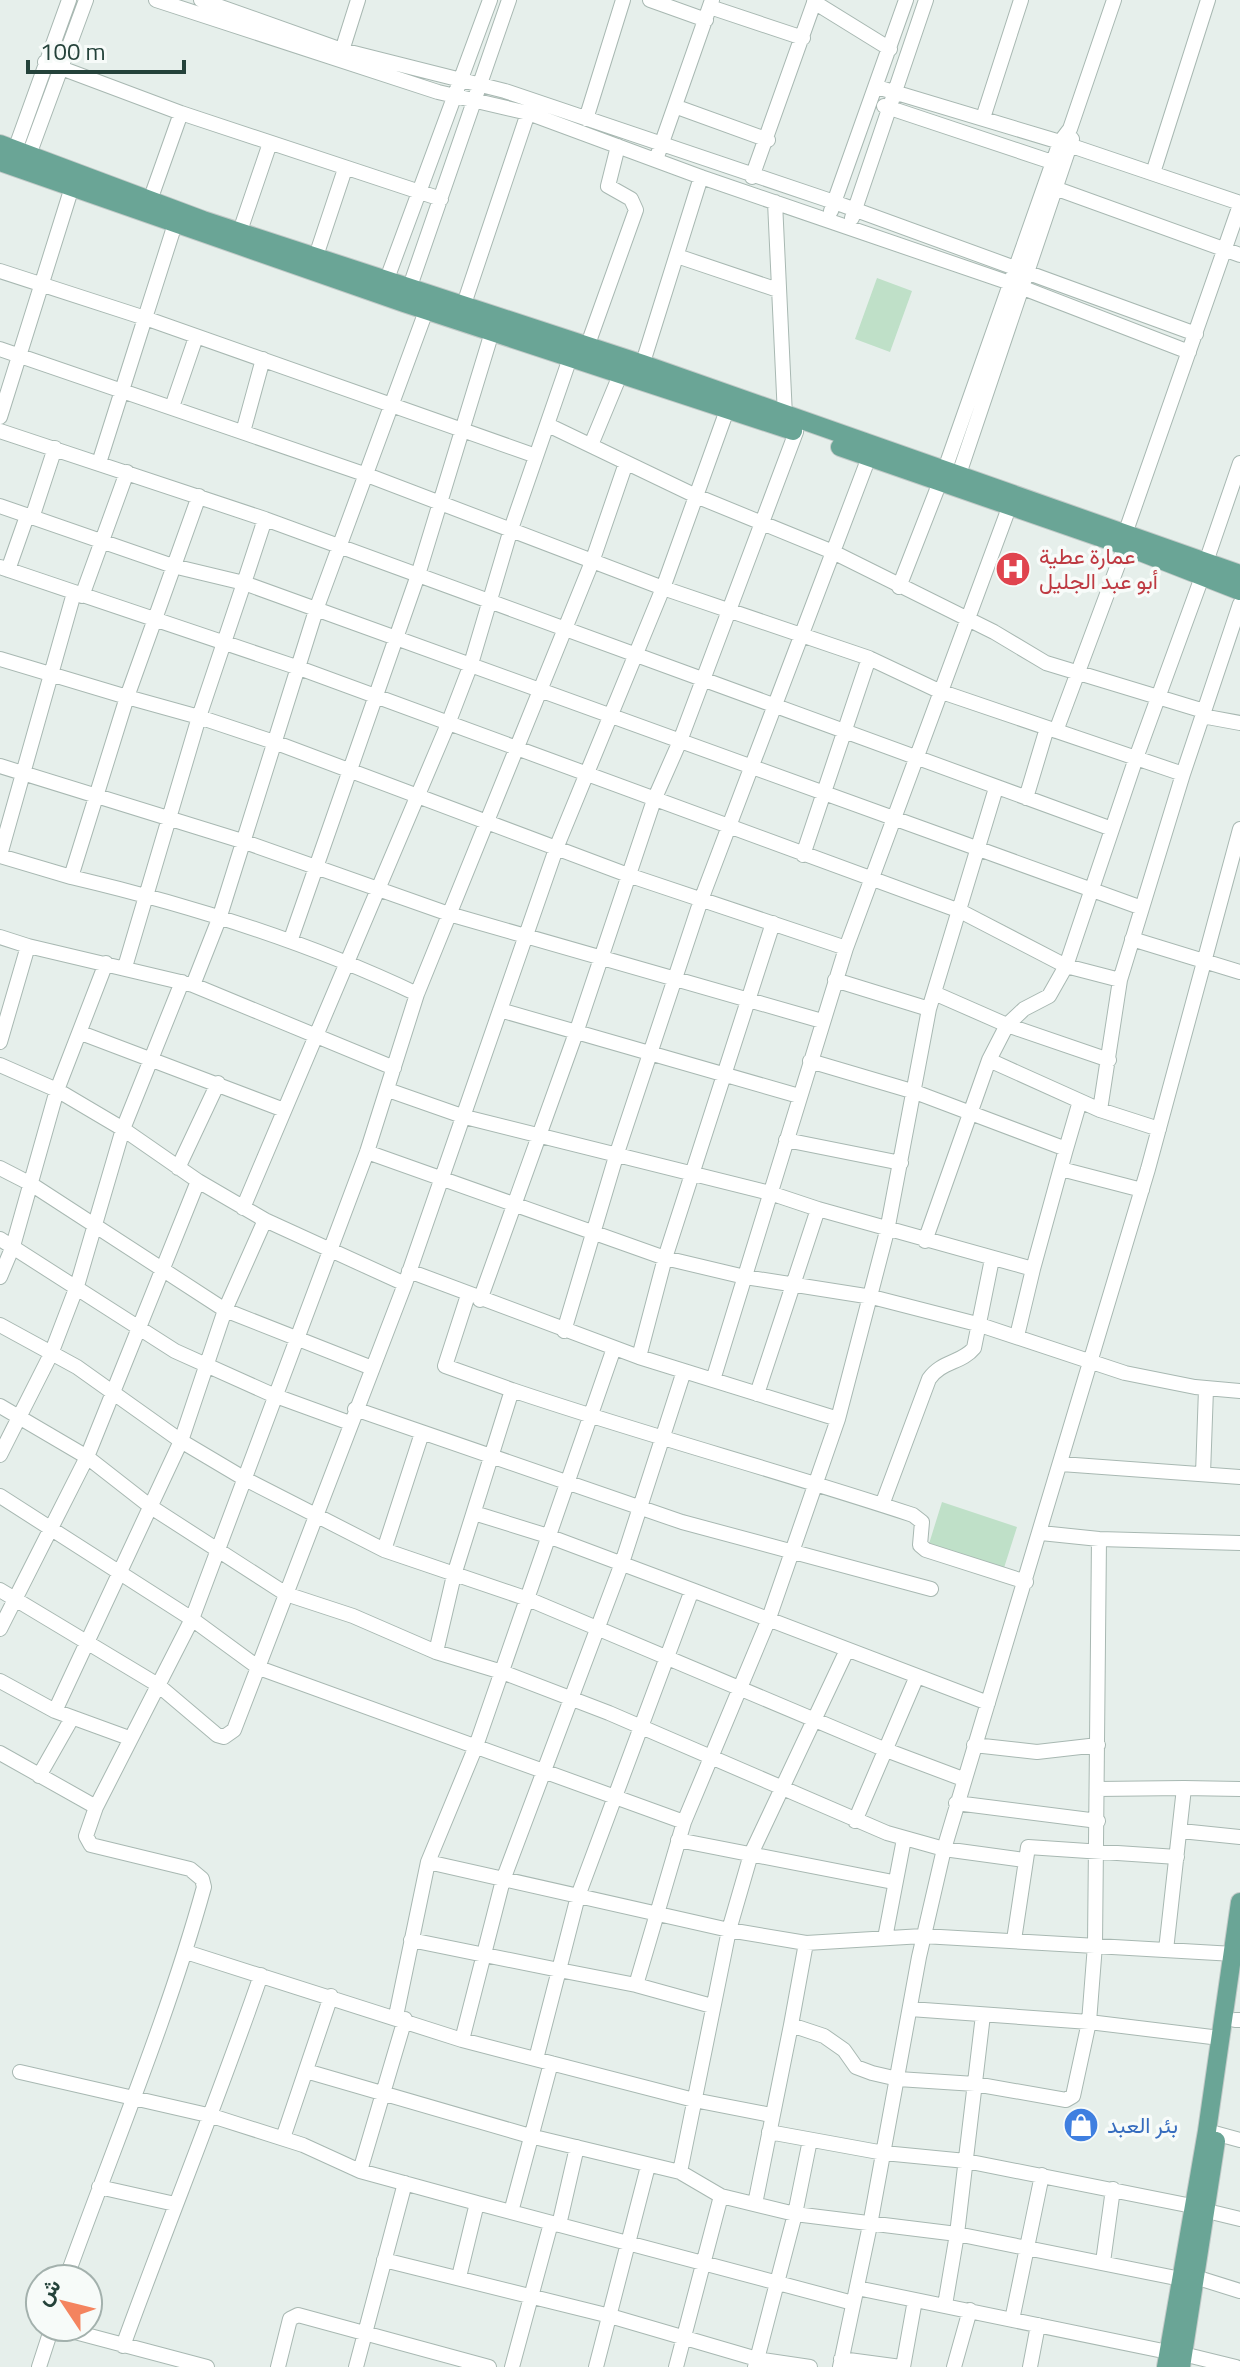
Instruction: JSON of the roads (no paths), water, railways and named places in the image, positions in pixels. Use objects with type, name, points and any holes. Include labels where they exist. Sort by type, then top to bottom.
[{"type":"main road","points":[[13,158],[72,187],[240,231],[316,256],[407,296],[463,307],[587,347],[633,373],[727,410],[869,457],[950,478],[1010,505],[1126,539]]},
{"type":"main road","points":[[13,158],[148,206],[175,224],[384,287]]},
{"type":"main road","points":[[407,296],[426,311],[570,358],[785,416],[1126,539],[1204,570],[1240,591]]},
{"type":"main road","points":[[1204,570],[1240,574]]},
{"type":"main road","points":[[1212,2132],[1220,2038],[1240,1902]]},
{"type":"main road","points":[[1174,2360],[1212,2132],[1238,2020],[1240,1990]]},
{"type":"street","points":[[13,158],[69,0]]},
{"type":"street","points":[[13,158],[60,67],[86,0]]},
{"type":"street","points":[[156,0],[340,55],[480,83],[586,119],[658,152],[701,177],[1196,334]]},
{"type":"street","points":[[201,0],[340,55],[455,95],[528,113],[618,146],[658,152],[855,209],[1189,352]]},
{"type":"street","points":[[340,55],[358,0]]},
{"type":"street","points":[[384,287],[490,0]]},
{"type":"street","points":[[407,296],[509,0]]},
{"type":"street","points":[[586,119],[623,0]]},
{"type":"street","points":[[650,0],[709,9],[803,38]]},
{"type":"street","points":[[828,218],[872,103],[906,0]]},
{"type":"street","points":[[849,226],[926,0]]},
{"type":"street","points":[[983,118],[1021,0]]},
{"type":"street","points":[[899,587],[950,478],[1114,0]]},
{"type":"street","points":[[1153,173],[1208,0]]},
{"type":"street","points":[[752,177],[768,140],[815,1],[890,49]]},
{"type":"street","points":[[658,152],[677,107],[709,9]]},
{"type":"street","points":[[45,62],[181,113],[441,199]]},
{"type":"street","points":[[877,87],[1066,144],[1240,204],[1126,539],[1026,798]]},
{"type":"street","points":[[872,103],[1059,164]]},
{"type":"street","points":[[677,107],[768,140]]},
{"type":"street","points":[[148,206],[181,113]]},
{"type":"street","points":[[463,307],[528,113]]},
{"type":"street","points":[[240,231],[270,143]]},
{"type":"street","points":[[587,347],[636,210],[631,199],[608,186],[618,146]]},
{"type":"street","points":[[316,256],[345,169]]},
{"type":"street","points":[[591,445],[633,373],[677,256],[701,177]]},
{"type":"street","points":[[0,417],[72,187]]},
{"type":"street","points":[[1051,187],[1240,255]]},
{"type":"street","points":[[775,202],[785,416]]},
{"type":"street","points":[[99,463],[175,224]]},
{"type":"street","points":[[677,256],[778,290]]},
{"type":"street","points":[[0,271],[145,318],[536,456]]},
{"type":"street","points":[[0,1455],[51,1354],[77,1286],[123,1129],[152,1058],[219,919],[317,607],[426,311]]},
{"type":"street","points":[[291,939],[377,699],[492,332]]},
{"type":"street","points":[[172,407],[196,337]]},
{"type":"street","points":[[0,349],[367,475],[663,588],[869,658],[939,691],[1183,774]]},
{"type":"street","points":[[243,1208],[448,724],[471,664],[511,529],[570,358]]},
{"type":"street","points":[[243,432],[263,359]]},
{"type":"street","points":[[0,1590],[158,1685],[207,1727],[224,1737],[238,1722],[314,1513],[407,1278],[557,846],[663,588],[727,410]]},
{"type":"street","points":[[548,425],[696,496],[833,552],[994,632],[1029,655],[1157,699],[1240,723]]},
{"type":"street","points":[[0,431],[265,519],[1112,829]]},
{"type":"street","points":[[796,432],[680,741],[654,800],[577,1030],[514,1204],[445,1366],[590,1416],[816,1484],[920,1519],[920,1545],[926,1550],[1026,1582]]},
{"type":"street","points":[[55,448],[29,517],[3,570],[299,668],[728,825],[873,882],[960,911],[1066,966],[1120,980]]},
{"type":"street","points":[[564,1331],[617,1153],[701,900],[869,457]]},
{"type":"street","points":[[72,2263],[99,2187],[136,2100],[186,1952],[204,1887],[202,1879],[184,1867],[158,1864],[91,1845],[86,1836],[96,1807],[129,1738],[192,1619],[219,1551],[273,1395],[367,1152],[417,994],[592,562],[626,463]]},
{"type":"street","points":[[925,1241],[968,1111],[989,1060],[1007,1025],[1024,1009],[1049,996],[1066,966],[1157,699],[1235,492],[1240,463]]},
{"type":"street","points":[[127,472],[48,676],[0,856],[147,895],[291,939],[348,961],[417,994]]},
{"type":"street","points":[[71,877],[127,697],[199,496]]},
{"type":"street","points":[[713,1380],[835,980],[1010,505]]},
{"type":"street","points":[[0,506],[173,566],[244,583],[317,607],[1142,908]]},
{"type":"street","points":[[125,967],[199,717],[265,519]]},
{"type":"street","points":[[1100,1110],[1120,980],[1183,774],[1240,604]]},
{"type":"street","points":[[803,855],[843,728],[869,658]]},
{"type":"street","points":[[0,659],[274,742],[628,875],[846,948]]},
{"type":"street","points":[[0,766],[242,841],[449,914],[822,1021]]},
{"type":"street","points":[[636,1985],[684,1822],[713,1759],[768,1621],[838,1419],[887,1231],[929,1009],[996,788]]},
{"type":"street","points":[[915,2300],[902,2367],[841,2363],[884,2153],[923,1936],[944,1849],[1142,1190],[1240,829]]},
{"type":"street","points":[[639,1357],[665,1258],[773,923]]},
{"type":"street","points":[[0,937],[187,984],[394,1068]]},
{"type":"street","points":[[1132,939],[1240,972]]},
{"type":"street","points":[[0,1042],[28,946]]},
{"type":"street","points":[[0,1277],[7,1242],[31,1184],[57,1090],[106,963]]},
{"type":"street","points":[[835,980],[929,1009]]},
{"type":"street","points":[[934,993],[1007,1025],[1109,1060]]},
{"type":"street","points":[[500,1010],[799,1096]]},
{"type":"street","points":[[81,1033],[284,1110]]},
{"type":"street","points":[[989,1060],[1100,1110],[1159,1129]]},
{"type":"street","points":[[810,1061],[915,1092],[1066,1149]]},
{"type":"street","points":[[0,1065],[57,1090],[123,1129],[243,1208],[330,1249],[639,1357],[838,1419]]},
{"type":"street","points":[[178,1168],[218,1083]]},
{"type":"street","points":[[388,1090],[465,1117],[770,1193],[887,1231],[1033,1269]]},
{"type":"street","points":[[1017,1336],[1080,1101]]},
{"type":"street","points":[[786,1140],[901,1163]]},
{"type":"street","points":[[367,1152],[665,1258],[745,1277],[872,1297],[1017,1336],[1091,1364],[1206,1389],[1240,1391]]},
{"type":"street","points":[[0,1168],[31,1184],[225,1310],[372,1368]]},
{"type":"street","points":[[1061,1169],[1142,1190]]},
{"type":"street","points":[[0,1629],[87,1457],[198,1181]]},
{"type":"street","points":[[757,1394],[818,1209]]},
{"type":"street","points":[[55,1711],[181,1441],[225,1310],[265,1220]]},
{"type":"street","points":[[7,1242],[140,1330],[206,1367],[273,1395],[422,1433],[640,1508],[791,1554],[931,1589]]},
{"type":"street","points":[[882,1505],[929,1379],[939,1366],[970,1353],[992,1259]]},
{"type":"street","points":[[0,1325],[51,1354],[181,1441],[245,1479],[384,1550],[528,1599],[886,1750],[963,1779]]},
{"type":"street","points":[[360,2171],[401,2017],[411,1940],[428,1862],[476,1746],[614,1348]]},
{"type":"street","points":[[462,2040],[503,1880],[569,1697],[622,1563],[684,1371]]},
{"type":"street","points":[[1203,1474],[1206,1389]]},
{"type":"street","points":[[436,1652],[454,1575],[512,1390]]},
{"type":"street","points":[[0,1406],[87,1457],[151,1507],[286,1594],[353,1616],[436,1652],[569,1697],[855,1821],[904,1839],[944,1849],[1024,1860]]},
{"type":"street","points":[[384,1550],[422,1433]]},
{"type":"street","points":[[1061,1464],[1240,1477]]},
{"type":"street","points":[[0,1496],[192,1619],[259,1668],[613,1799],[684,1822]]},
{"type":"street","points":[[474,1513],[622,1563],[988,1703]]},
{"type":"street","points":[[1041,1533],[1099,1539],[1240,1543]]},
{"type":"street","points":[[791,2025],[834,2041],[863,2070],[898,2079],[975,2084],[1070,2099],[1076,2092],[1089,2022],[1095,1945],[1099,1539]]},
{"type":"street","points":[[511,2212],[530,2136],[559,1970],[578,1896],[692,1590]]},
{"type":"street","points":[[680,2172],[712,2006],[729,1930],[751,1854],[847,1650]]},
{"type":"street","points":[[855,1821],[917,1676]]},
{"type":"street","points":[[0,1681],[55,1711],[129,1738]]},
{"type":"street","points":[[39,1776],[72,1718]]},
{"type":"street","points":[[974,1745],[1037,1752],[1098,1745]]},
{"type":"street","points":[[0,1753],[96,1807]]},
{"type":"street","points":[[1166,1950],[1184,1788]]},
{"type":"street","points":[[1097,1789],[1240,1789]]},
{"type":"street","points":[[956,1803],[1098,1821]]},
{"type":"street","points":[[1181,1831],[1240,1837]]},
{"type":"street","points":[[885,1938],[893,1882],[904,1839]]},
{"type":"street","points":[[678,1840],[893,1882]]},
{"type":"street","points":[[1014,1940],[1024,1860],[1030,1847],[1177,1857]]},
{"type":"street","points":[[428,1862],[729,1930],[806,1943],[923,1936],[1234,1954]]},
{"type":"street","points":[[411,1940],[636,1985],[712,2006]]},
{"type":"street","points":[[755,2204],[806,1943]]},
{"type":"street","points":[[186,1952],[401,2017],[462,2040],[694,2100],[771,2115]]},
{"type":"street","points":[[123,2346],[175,2204],[212,2116],[261,1975]]},
{"type":"street","points":[[283,2138],[331,1996]]},
{"type":"street","points":[[910,2009],[1089,2022],[1220,2038]]},
{"type":"street","points":[[945,2305],[957,2234],[983,2015]]},
{"type":"street","points":[[306,2071],[530,2136],[680,2172],[721,2196],[795,2214],[957,2234],[1188,2278],[1240,2291]]},
{"type":"street","points":[[20,2072],[212,2116],[283,2138],[360,2171],[775,2284],[945,2305],[1174,2360],[1236,2367]]},
{"type":"street","points":[[769,2132],[884,2153],[966,2161],[1042,2175],[1240,2219]]},
{"type":"street","points":[[1212,2132],[1240,2140]]},
{"type":"street","points":[[756,2363],[795,2214],[810,2140]]},
{"type":"street","points":[[512,2367],[530,2297],[577,2147]]},
{"type":"street","points":[[596,2367],[648,2166]]},
{"type":"street","points":[[1012,2320],[1042,2175]]},
{"type":"street","points":[[356,2367],[405,2183]]},
{"type":"street","points":[[99,2187],[175,2204]]},
{"type":"street","points":[[1103,2262],[1113,2189]]},
{"type":"street","points":[[676,2367],[721,2196]]},
{"type":"street","points":[[459,2277],[477,2203]]},
{"type":"street","points":[[384,2260],[610,2316],[684,2337],[756,2363],[810,2367]]},
{"type":"street","points":[[954,2367],[970,2310]]},
{"type":"street","points":[[278,2367],[294,2315],[366,2331],[489,2367]]},
{"type":"street","points":[[1030,2367],[1038,2325]]},
{"type":"street","points":[[104,2341],[207,2367]]},
{"type":"street","points":[[39,2367],[48,2343]]},
{"type":"place","name":"عمارة عطية أبو عبد الجليل","points":[[1013,569]]},
{"type":"place","name":"بئر العبد","points":[[1081,2125]]}]
